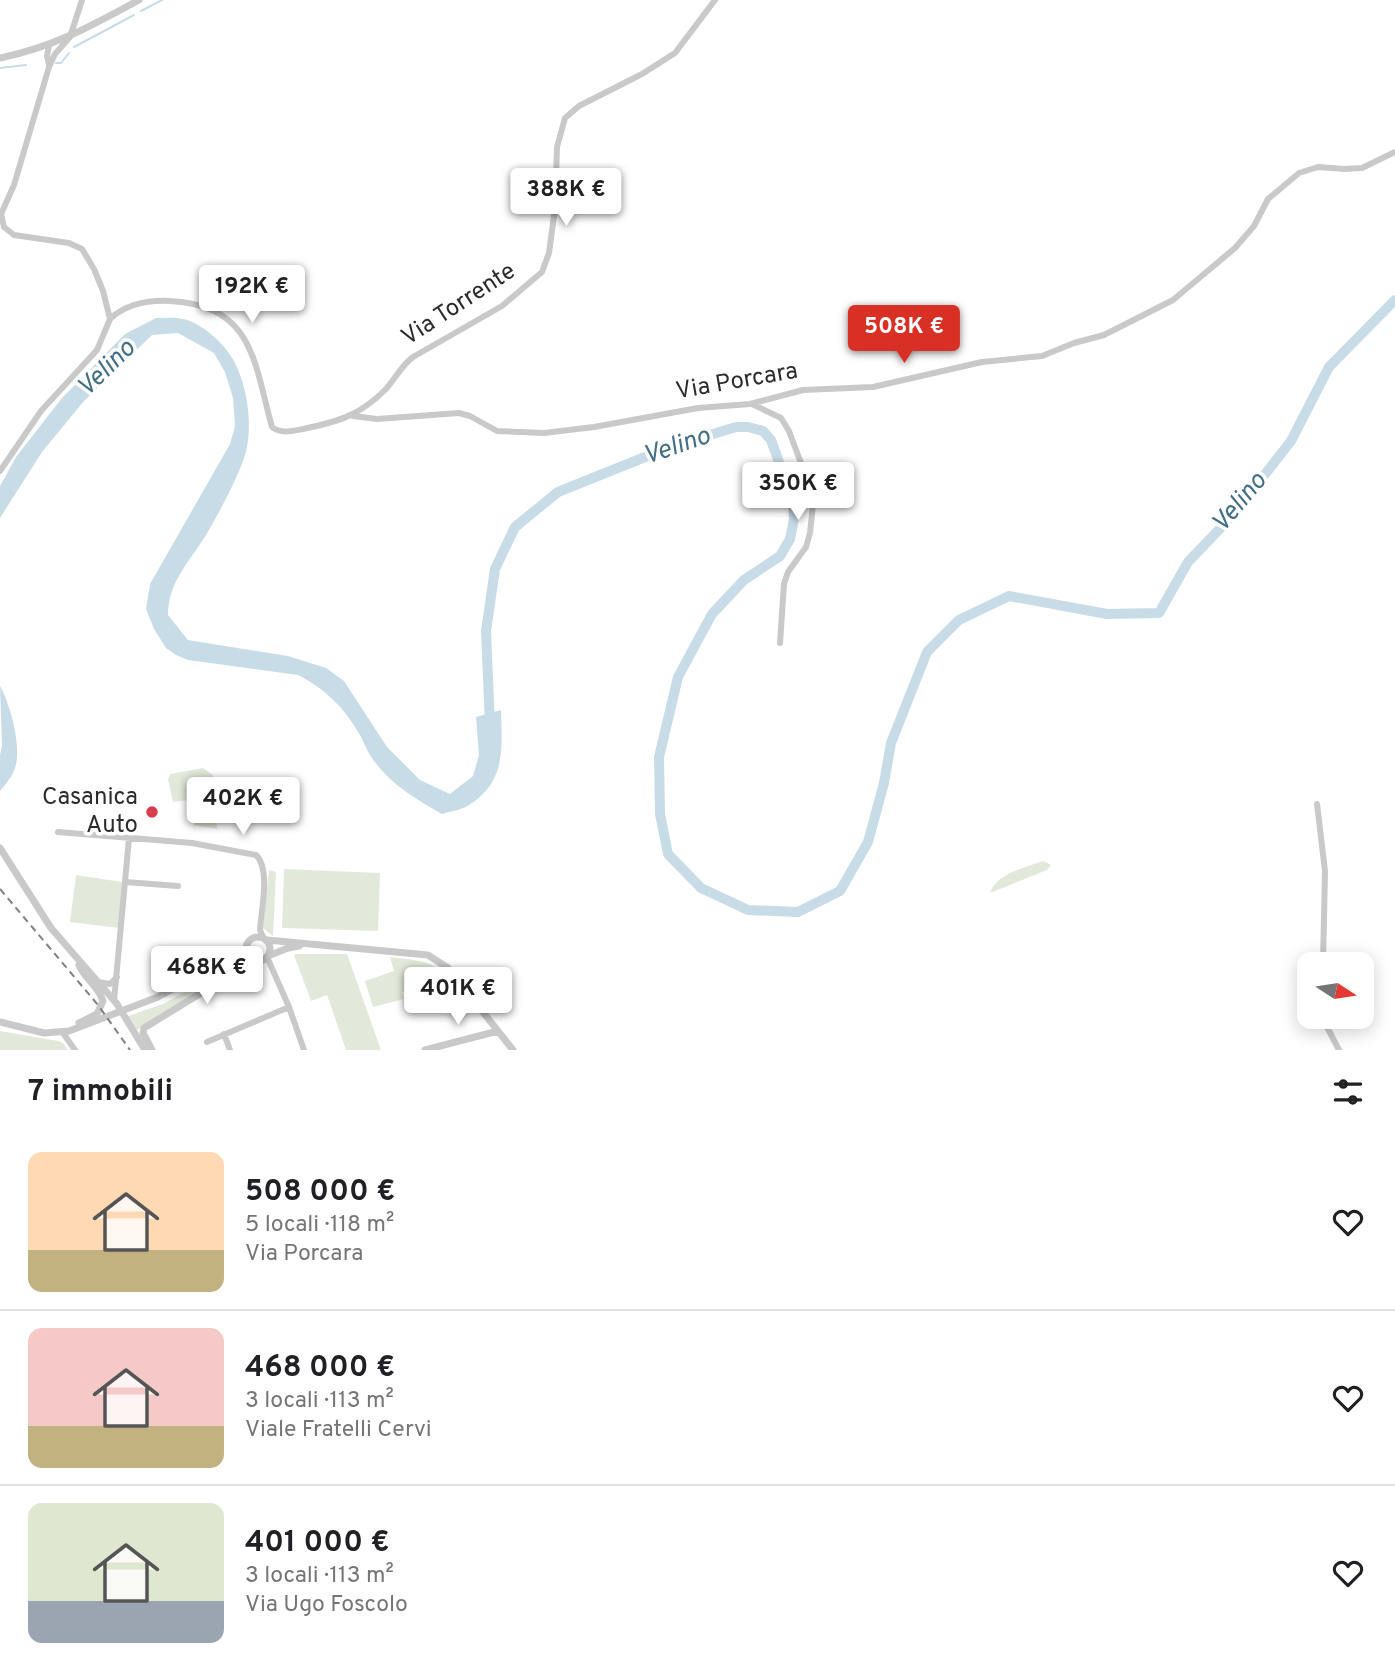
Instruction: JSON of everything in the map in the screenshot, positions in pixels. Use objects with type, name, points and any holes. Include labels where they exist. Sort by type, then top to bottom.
[{"type":"street","points":[[0,471],[41,411],[97,350],[110,319],[103,291],[82,249],[69,243],[14,235],[8,232],[1,220],[49,67],[55,54],[70,37],[82,0]]},
{"type":"street","points":[[0,58],[34,51],[70,37],[139,0]]},
{"type":"street","name":"Via Torrente","points":[[110,319],[120,310],[143,303],[184,302],[206,308],[221,315],[245,339],[261,375],[272,427],[276,430],[292,432],[353,416],[383,391],[403,365],[413,357],[502,306],[542,272],[549,253],[555,208],[557,147],[565,118],[579,106],[642,74],[675,53],[715,0]]},
{"type":"street","points":[[52,44],[55,54]]},
{"type":"street","points":[[49,67],[47,56],[52,44]]},
{"type":"street","points":[[34,51],[47,56]]},
{"type":"street","name":"Via Porcara","points":[[353,416],[377,419],[459,413],[497,431],[526,433],[594,427],[698,408],[750,404],[788,392],[873,387],[982,362],[1042,356],[1104,335],[1173,300],[1198,281],[1248,233],[1268,199],[1299,173],[1318,167],[1362,167],[1395,152]]},
{"type":"street","points":[[750,404],[781,418],[789,431],[811,490],[813,505],[806,547],[783,584],[780,643]]},
{"type":"street","points":[[1317,804],[1325,871],[1323,952]]},
{"type":"street","points":[[58,832],[192,843],[257,855],[264,872],[260,930],[270,947],[267,957],[304,1050]]},
{"type":"street","points":[[115,1003],[129,838]]},
{"type":"street","points":[[0,848],[51,928],[115,1003],[145,1050]]},
{"type":"street","points":[[125,881],[178,886]]},
{"type":"street","points":[[0,1022],[44,1033],[63,1033],[158,997],[246,949],[251,939],[265,939],[429,955],[448,968],[513,1050]]},
{"type":"street","points":[[152,1050],[143,1033],[144,1028],[255,960],[288,948],[306,945]]},
{"type":"street","points":[[246,949],[249,956],[255,960]]},
{"type":"street","points":[[23,1029],[64,1028],[84,1022],[100,1011],[102,997],[96,986],[83,973],[78,961]]},
{"type":"street","points":[[98,982],[110,984],[118,975]]},
{"type":"street","points":[[207,1042],[289,1007]]},
{"type":"street","points":[[1328,1029],[1339,1050]]},
{"type":"street","points":[[425,1050],[498,1031]]},
{"type":"street","points":[[63,1033],[75,1050]]},
{"type":"street","points":[[224,1034],[230,1050]]},
{"type":"green space","points":[[203,768],[213,775],[217,829],[194,825],[190,800],[173,802],[168,779],[170,774]]},
{"type":"green space","points":[[1043,861],[1051,865],[1047,870],[990,893],[1005,876]]},
{"type":"green space","points":[[284,869],[380,873],[378,931],[282,928]]},
{"type":"green space","points":[[269,870],[276,872],[273,936],[263,928]]},
{"type":"green space","points":[[76,875],[122,882],[119,928],[70,922]]},
{"type":"green space","points":[[347,954],[381,1050],[346,1050],[327,995],[311,1001],[294,955]]},
{"type":"green space","points":[[390,957],[429,964],[447,978],[402,992],[404,999],[373,1007],[365,981],[394,971]]},
{"type":"green space","points":[[242,960],[248,963],[137,1030],[128,1016],[163,1004]]},
{"type":"green space","points":[[0,1031],[58,1041],[68,1050],[0,1050]]},
{"type":"water","points":[[156,318],[177,318],[191,322],[220,342],[239,372],[249,415],[247,447],[241,467],[211,526],[176,582],[168,615],[188,640],[288,656],[326,668],[344,681],[387,747],[420,780],[450,794],[473,776],[479,755],[476,717],[501,710],[501,751],[496,775],[481,796],[469,805],[442,814],[402,789],[377,765],[341,708],[326,693],[298,675],[188,660],[166,648],[154,629],[146,609],[150,584],[230,444],[235,426],[233,398],[225,372],[214,353],[178,333],[152,335],[84,401],[42,452],[0,518],[0,486],[16,457],[62,398],[125,334]]},
{"type":"water","points":[[0,686],[12,717],[17,753],[13,773],[0,791],[2,745]]},
{"type":"waterway","points":[[141,11],[162,0]]},
{"type":"waterway","points":[[74,47],[134,15]]},
{"type":"waterway","points":[[56,63],[61,63],[69,53]]},
{"type":"waterway","points":[[0,68],[26,65]]},
{"type":"waterway","name":"Velino","points":[[490,726],[486,631],[495,569],[515,527],[558,492],[670,447],[736,427],[763,431],[771,440],[793,502],[794,519],[790,539],[780,556],[744,580],[712,614],[678,677],[659,757],[660,814],[668,854],[701,888],[748,910],[798,912],[840,891],[868,842],[884,783],[891,743],[927,652],[959,620],[1009,596],[1107,614],[1159,613],[1188,562],[1233,515],[1291,441],[1329,367],[1395,300]]},
{"type":"railway","points":[[0,889],[98,1005],[130,1050]]},
{"type":"place","name":"Casanica Auto","points":[[152,812]]}]
